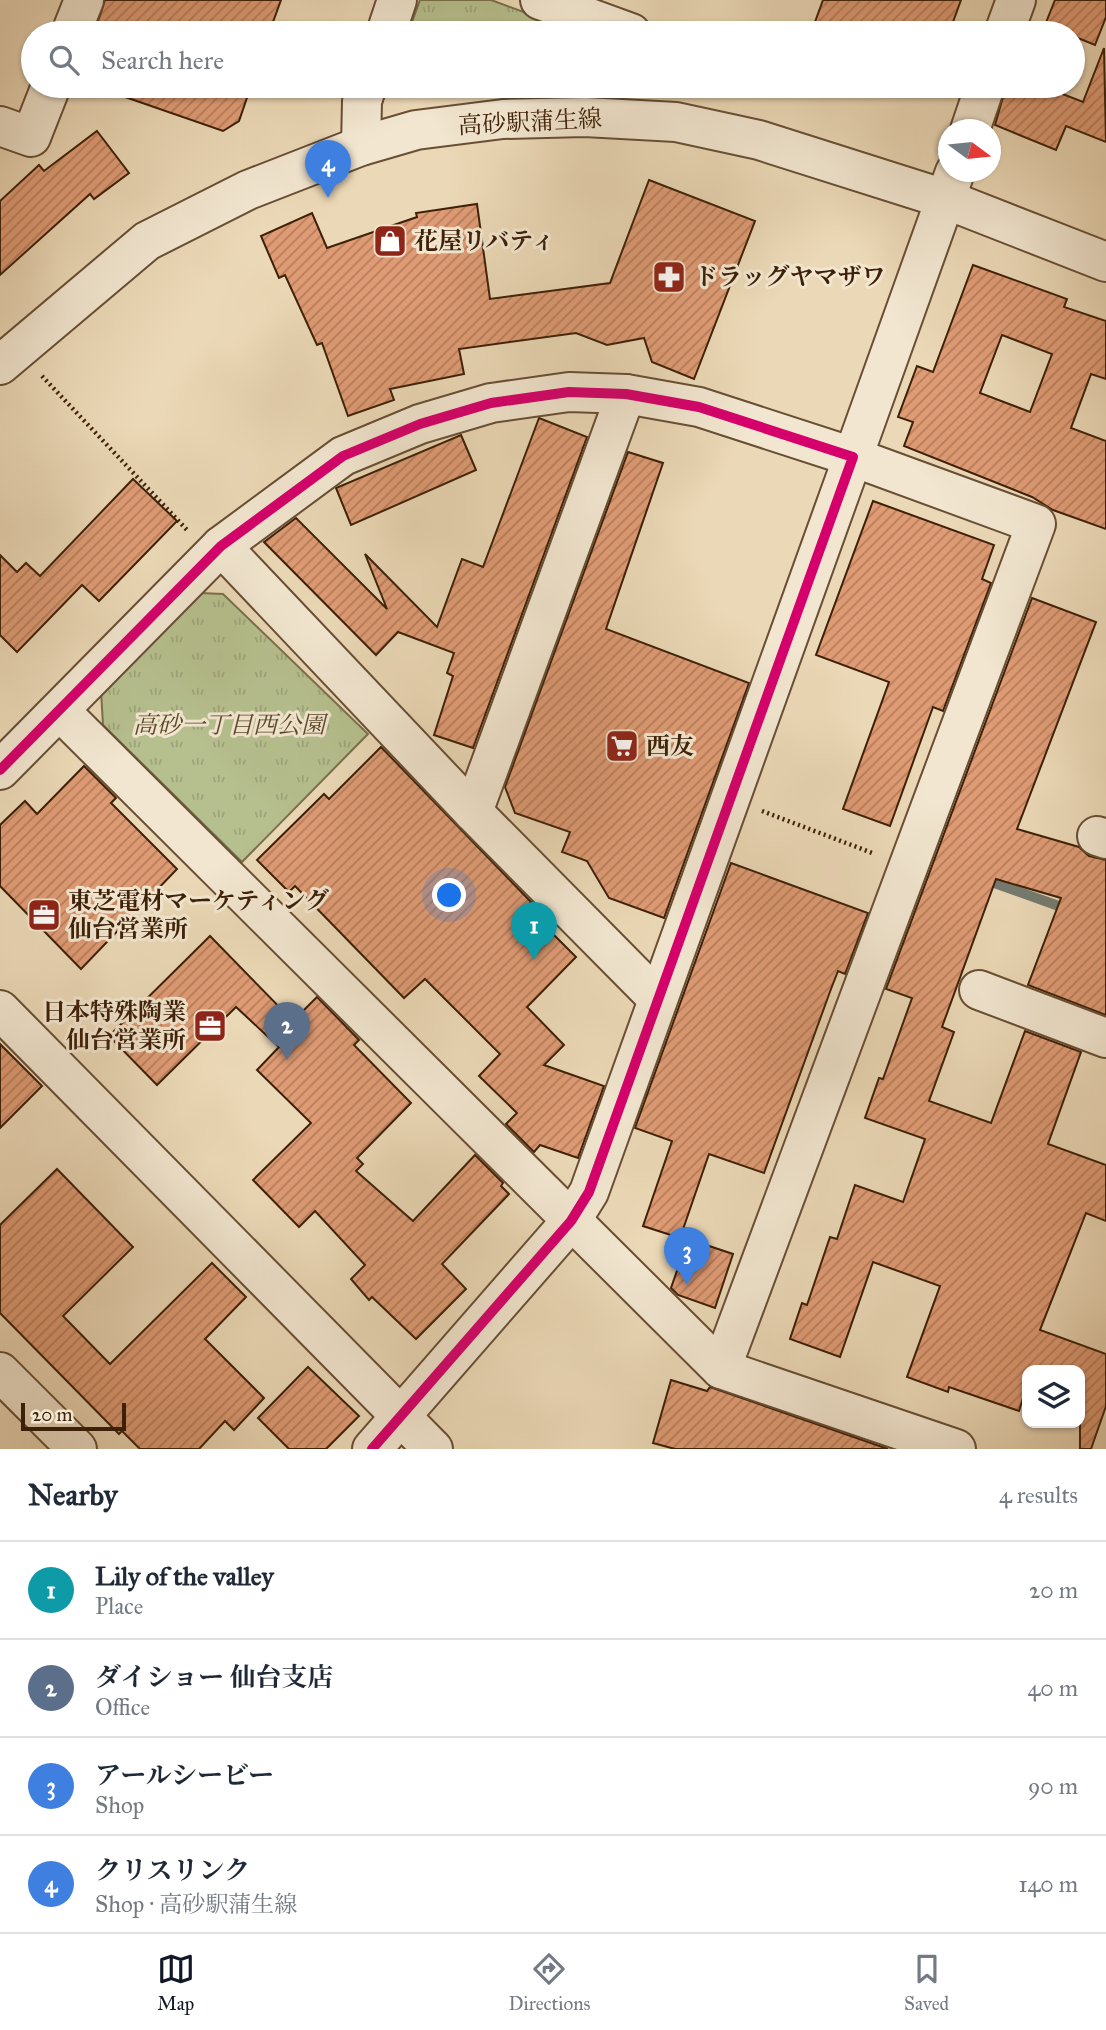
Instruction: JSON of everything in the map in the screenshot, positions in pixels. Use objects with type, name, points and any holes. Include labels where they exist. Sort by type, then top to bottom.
[{"type":"street","points":[[76,21],[84,0]]},
{"type":"street","points":[[390,21],[397,0]]},
{"type":"street","points":[[540,0],[598,21]]},
{"type":"street","points":[[1008,21],[1016,0]]},
{"type":"street","points":[[0,126],[31,137],[46,98]]},
{"type":"street","points":[[361,146],[363,98]]},
{"type":"street","points":[[974,119],[981,98]]},
{"type":"street","name":"高砂駅蒲生線","points":[[8,358],[147,241],[248,190],[361,146],[416,130],[503,119],[585,117],[677,122],[950,185],[1106,262]]},
{"type":"street","points":[[372,1449],[571,1220],[589,1192],[656,997],[730,799],[950,185]]},
{"type":"street","points":[[0,770],[217,551],[343,456],[420,424],[491,403],[569,392],[626,394],[699,407],[853,457],[1037,524],[721,1369]]},
{"type":"street","points":[[473,812],[626,394]]},
{"type":"street","points":[[217,551],[656,997]]},
{"type":"street","points":[[60,711],[721,1369],[956,1449]]},
{"type":"street","points":[[979,990],[1106,1038]]},
{"type":"street","points":[[0,1010],[433,1449]]},
{"type":"street","points":[[0,1372],[76,1449]]},
{"type":"path","points":[[8,358],[217,551]]},
{"type":"path","points":[[730,799],[909,867]]},
{"type":"green space","points":[[420,0],[491,0],[548,21],[412,21]]},
{"type":"green space","name":"高砂一丁目西公園","points":[[200,593],[223,594],[368,734],[242,862],[103,725],[101,691]]},
{"type":"building","points":[[105,0],[281,0],[273,21],[98,21]]},
{"type":"building","points":[[823,0],[961,0],[953,21],[815,21]]},
{"type":"building","points":[[1055,0],[1106,0],[1106,17],[1095,45],[1085,41],[1085,21],[1047,21]]},
{"type":"building","points":[[1104,48],[1106,142],[1066,126],[1056,150],[1001,127],[1001,119],[997,119],[1003,98],[1073,98],[1083,102]]},
{"type":"building","points":[[128,98],[247,98],[239,121],[223,131]]},
{"type":"building","points":[[97,131],[129,173],[94,199],[90,194],[0,275],[0,201],[39,165],[44,171]]},
{"type":"building","points":[[649,180],[755,221],[694,379],[652,362],[644,338],[607,345],[576,333],[459,349],[464,374],[390,389],[394,400],[348,416],[322,343],[317,345],[285,275],[279,278],[261,236],[312,213],[327,248],[417,217],[416,213],[477,204],[490,299],[610,283]]},
{"type":"building","points":[[973,265],[1067,299],[1064,307],[1106,321],[1106,379],[1091,374],[1071,428],[1106,441],[1106,529],[1053,510],[1032,497],[904,446],[913,422],[898,417],[917,366],[933,372]],"holes":[[[1002,335],[1052,354],[1030,412],[980,393]]]},
{"type":"building","points":[[539,418],[587,437],[473,748],[434,735],[453,676],[447,673],[454,653],[398,632],[376,655],[264,542],[296,518],[387,609],[365,554],[437,627],[462,559],[483,567]]},
{"type":"building","points":[[461,435],[476,470],[351,525],[336,488]]},
{"type":"building","points":[[628,452],[663,463],[606,629],[749,683],[664,918],[609,898],[587,861],[562,852],[570,832],[515,813],[505,787]]},
{"type":"building","points":[[133,479],[177,521],[99,601],[82,585],[17,652],[0,635],[0,555],[17,572],[26,563],[40,576]]},
{"type":"building","points":[[873,501],[994,545],[982,579],[991,583],[943,711],[933,707],[890,826],[843,809],[889,682],[816,655]]},
{"type":"building","points":[[1032,598],[1096,622],[1017,829],[1079,847],[1089,856],[1106,860],[1106,1015],[1028,985],[1061,898],[996,879],[942,1027],[954,1032],[929,1101],[991,1123],[1025,1031],[1081,1052],[1048,1144],[1106,1165],[1106,1221],[1086,1213],[1040,1330],[1106,1354],[1106,1406],[1091,1449],[1080,1449],[1080,1428],[1085,1428],[1085,1365],[1022,1365],[1022,1401],[1019,1411],[949,1387],[948,1392],[907,1377],[940,1286],[873,1262],[840,1357],[790,1339],[802,1303],[807,1305],[830,1237],[837,1239],[855,1185],[903,1202],[925,1139],[865,1118],[879,1078],[883,1079],[912,998],[886,989]]},
{"type":"building","points":[[381,747],[531,902],[526,907],[576,957],[527,1007],[564,1045],[544,1065],[604,1086],[578,1158],[540,1145],[534,1152],[506,1124],[517,1113],[479,1076],[500,1054],[425,979],[404,998],[295,886],[289,892],[257,860],[324,794],[329,799]]},
{"type":"building","points":[[84,766],[116,798],[111,803],[177,869],[81,969],[0,886],[0,825],[25,801],[37,814]]},
{"type":"building","points":[[731,863],[868,913],[845,974],[838,971],[764,1173],[709,1154],[680,1238],[643,1226],[672,1141],[635,1128]]},
{"type":"building","points":[[210,936],[293,1021],[317,997],[359,1040],[354,1045],[411,1103],[357,1158],[363,1164],[356,1171],[413,1221],[475,1155],[503,1183],[501,1186],[509,1194],[442,1264],[466,1289],[416,1339],[372,1297],[369,1300],[351,1279],[365,1265],[315,1211],[299,1227],[253,1180],[311,1123],[257,1070],[279,1047],[236,1007],[157,1085],[109,1036]]},
{"type":"building","points":[[0,1044],[42,1086],[0,1128]]},
{"type":"building","points":[[57,1169],[133,1247],[63,1316],[110,1364],[212,1263],[246,1297],[205,1339],[264,1398],[234,1430],[225,1421],[199,1449],[140,1449],[122,1431],[119,1434],[0,1313],[0,1225]]},
{"type":"building","points":[[688,1239],[733,1254],[715,1308],[678,1295],[671,1288]]},
{"type":"building","points":[[308,1367],[359,1416],[326,1449],[289,1449],[258,1418]]},
{"type":"building","points":[[671,1380],[707,1391],[710,1387],[888,1449],[675,1449],[653,1443]]},
{"type":"waterway","points":[[983,879],[1070,910]]},
{"type":"cycle path","points":[[0,770],[221,546],[343,456],[420,424],[491,403],[569,392],[626,394],[699,407],[853,457],[589,1192],[571,1221],[372,1449]]},
{"type":"place","name":"クリスリンク","points":[[328,198]]},
{"type":"place","name":"花屋リバティ","points":[[390,241]]},
{"type":"place","name":"ドラッグヤマザワ","points":[[669,277]]},
{"type":"place","name":"西友","points":[[622,746]]},
{"type":"place","name":"東芝電材マーケティング 仙台営業所","points":[[44,915]]},
{"type":"place","name":"Lily of the valley","points":[[534,960]]},
{"type":"place","name":"日本特殊陶業 仙台営業所","points":[[210,1026]]},
{"type":"place","name":"ダイショー 仙台支店","points":[[287,1060]]},
{"type":"place","name":"アールシービー","points":[[687,1285]]}]
